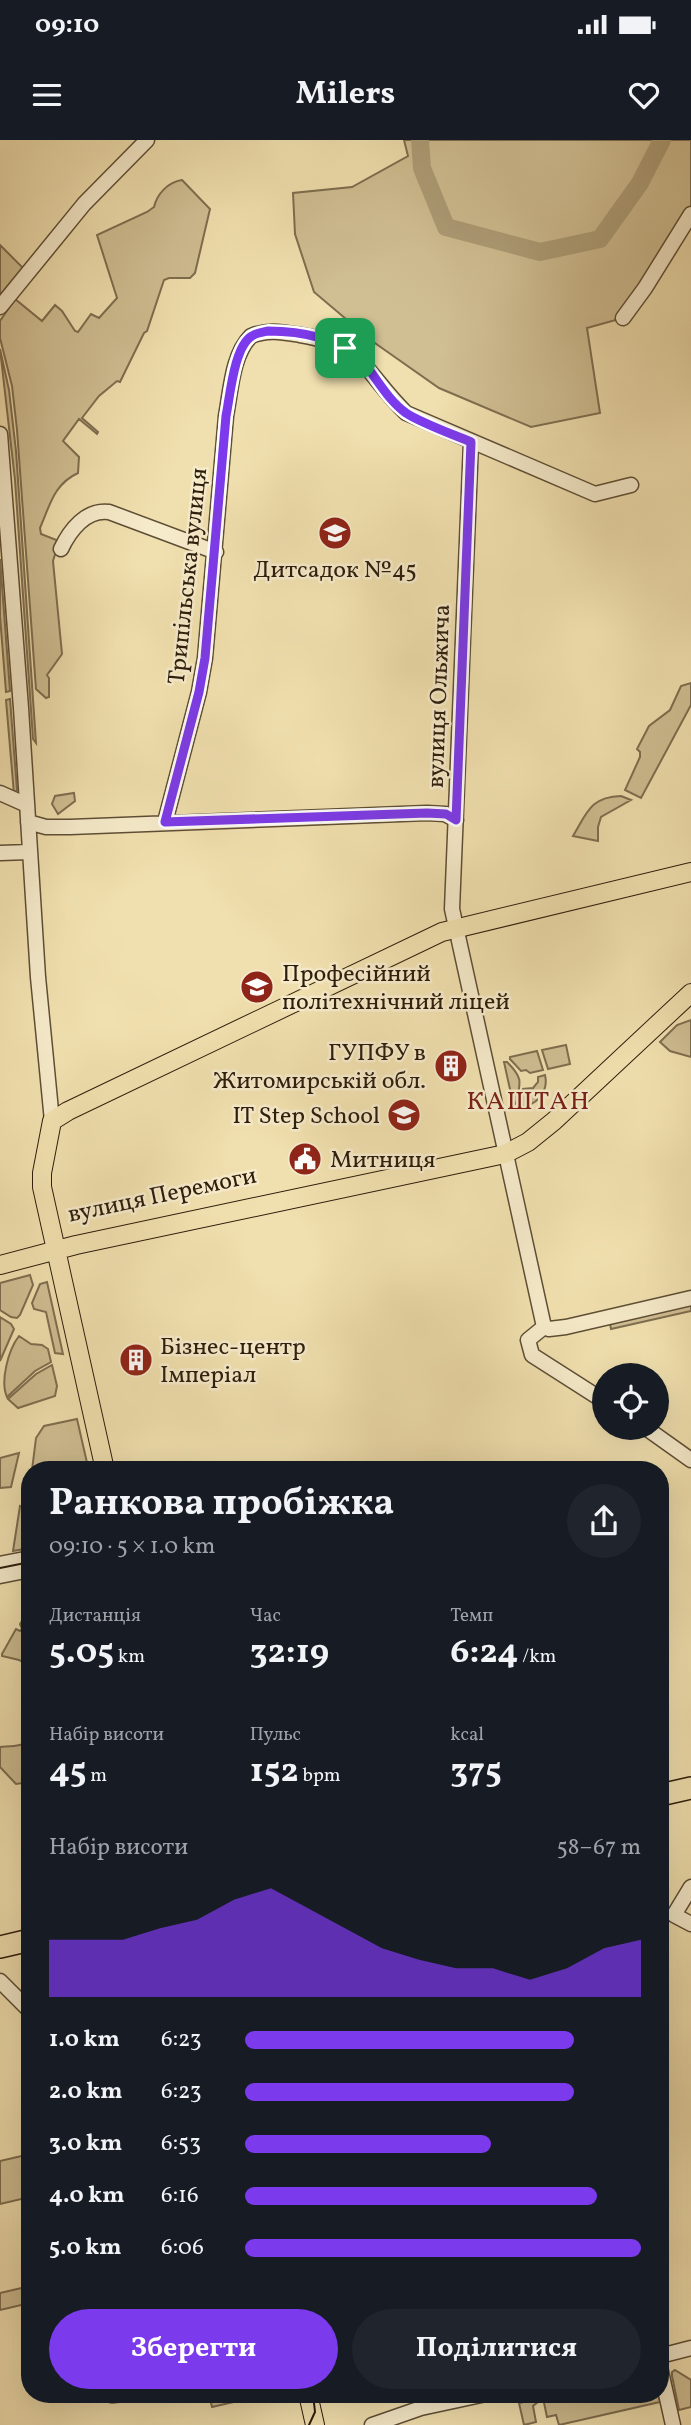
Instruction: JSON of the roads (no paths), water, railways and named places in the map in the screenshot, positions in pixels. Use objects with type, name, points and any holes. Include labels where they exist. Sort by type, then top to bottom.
[{"type":"highway","points":[[669,1793],[691,1788]]},
{"type":"highway","points":[[0,1947],[21,1942]]},
{"type":"main road","points":[[103,1461],[41,1187],[52,1121],[442,932],[691,872]]},
{"type":"main road","name":"вулиця Перемоги","points":[[0,1259],[504,1150],[528,1142],[691,993]]},
{"type":"main road","name":"вулиця Перемоги","points":[[0,1265],[54,1246]]},
{"type":"main road","points":[[310,2403],[315,2425]]},
{"type":"main road","points":[[322,2403],[326,2425]]},
{"type":"street","points":[[0,307],[85,204],[146,140]]},
{"type":"street","points":[[623,318],[691,214]]},
{"type":"street","name":"Трипільська вулиця","points":[[165,822],[199,692],[216,552],[226,416],[245,342],[251,336],[273,331],[317,338],[339,345],[363,362],[387,394],[406,413],[471,442]]},
{"type":"street","points":[[0,434],[29,852],[52,1121]]},
{"type":"street","points":[[471,442],[595,494],[631,485]]},
{"type":"street","name":"вулиця Ольжича","points":[[471,442],[453,909],[544,1327]]},
{"type":"street","points":[[61,549],[68,534],[92,513],[101,511],[216,552]]},
{"type":"street","points":[[0,793],[27,805]]},
{"type":"street","points":[[28,822],[46,827],[427,813],[446,814],[456,820]]},
{"type":"street","points":[[0,853],[29,852]]},
{"type":"street","name":"вулиця Перемоги","points":[[504,1150],[530,1131],[691,984]]},
{"type":"street","points":[[592,1393],[532,1355],[528,1340],[544,1327],[566,1327],[691,1298]]},
{"type":"street","points":[[663,1440],[691,1460]]},
{"type":"street","points":[[0,1564],[21,1560]]},
{"type":"street","points":[[0,1576],[21,1572]]},
{"type":"street","points":[[691,1887],[674,1914],[691,1924]]},
{"type":"street","points":[[0,1981],[21,2002]]},
{"type":"street","points":[[669,2354],[691,2348]]},
{"type":"street","points":[[372,2425],[444,2403]]},
{"type":"street","points":[[668,2403],[673,2425]]},
{"type":"waterway","points":[[420,140],[422,168],[446,227],[540,252],[600,239],[640,183],[662,140]]},
{"type":"tram line","points":[[0,1568],[21,1564]]},
{"type":"tram line","points":[[309,2425],[315,2412],[314,2403]]},
{"type":"place","name":"Дитсадок №45","points":[[335,533]]},
{"type":"place","name":"Професійний політехнічний ліцей","points":[[257,987]]},
{"type":"place","name":"ГУПФУ в Житомирській обл.","points":[[451,1066]]},
{"type":"place","name":"IT Step School","points":[[404,1115]]},
{"type":"place","name":"Митниця","points":[[305,1159]]},
{"type":"place","name":"Бізнес-центр Імперіал","points":[[136,1360]]},
{"type":"district","name":"КАШТАН","points":[[529,1100]]}]
